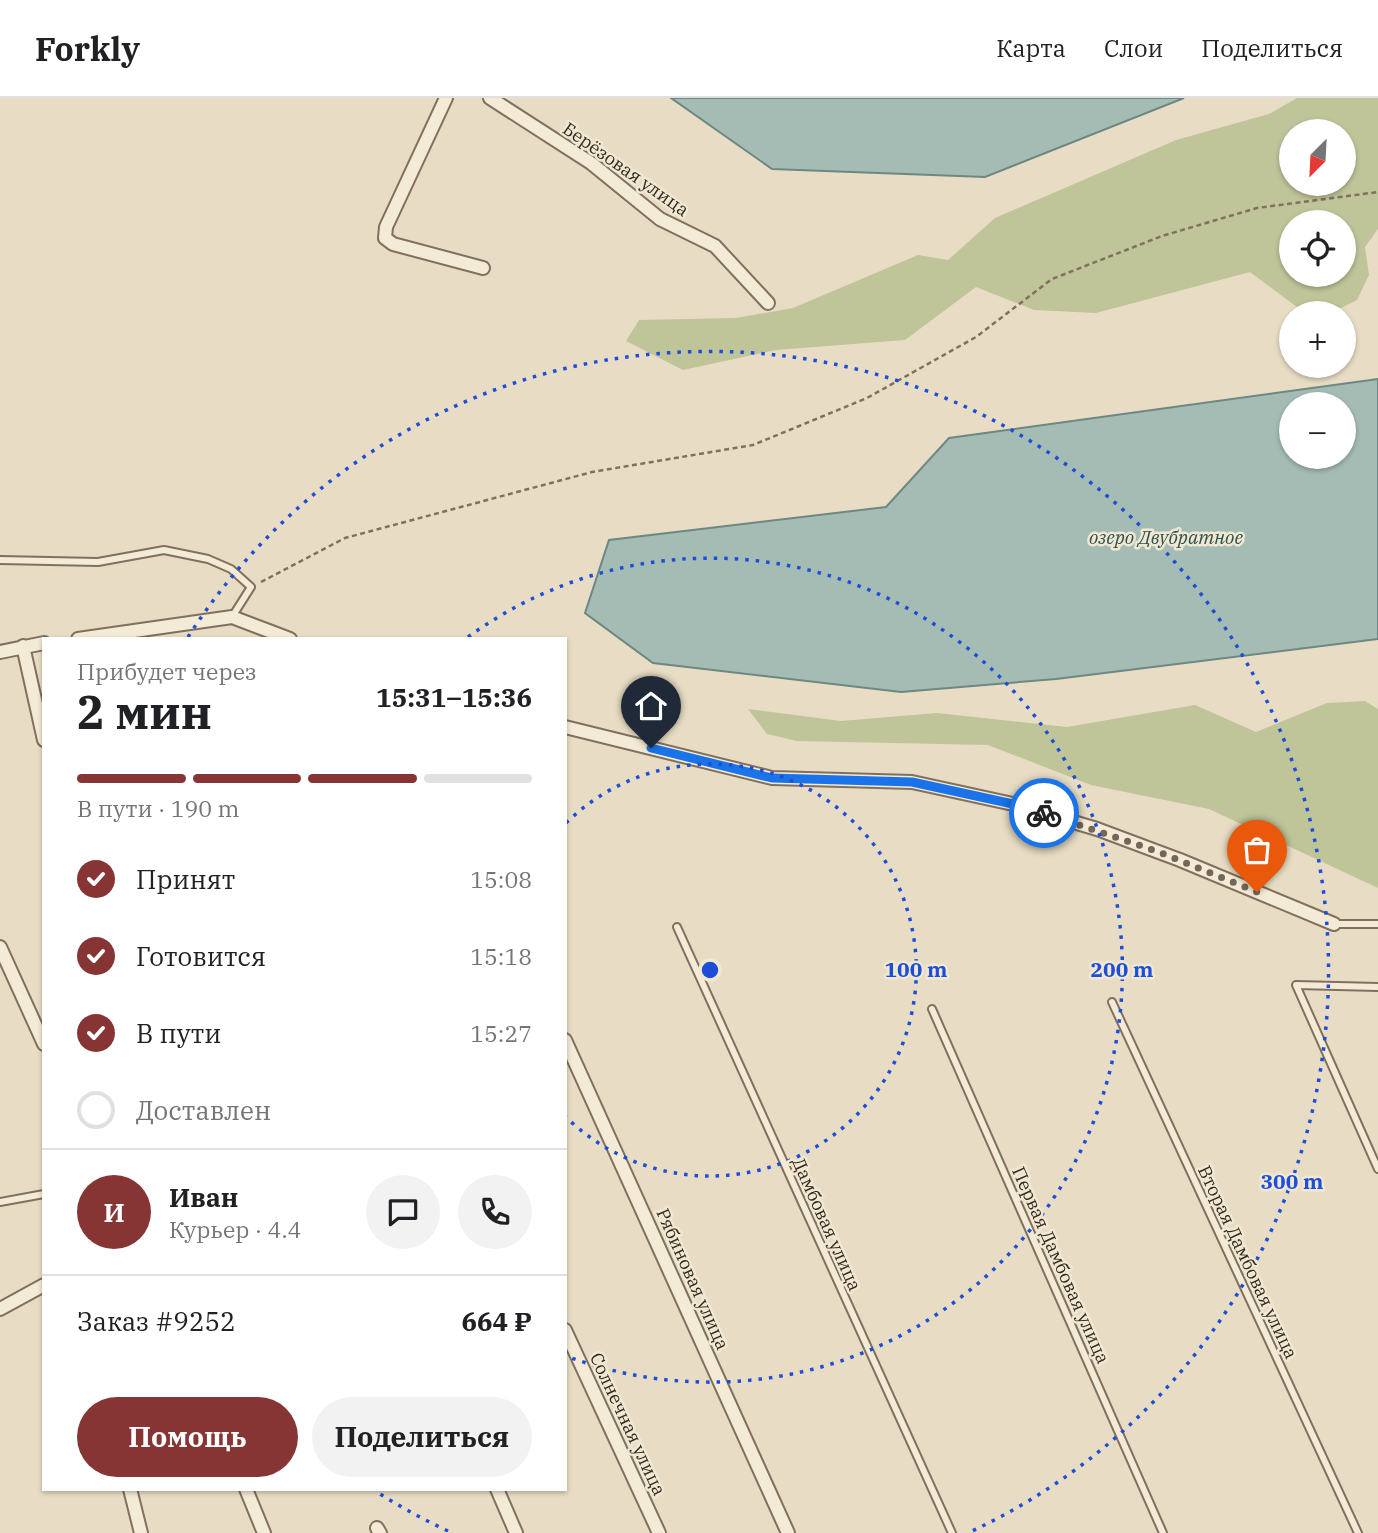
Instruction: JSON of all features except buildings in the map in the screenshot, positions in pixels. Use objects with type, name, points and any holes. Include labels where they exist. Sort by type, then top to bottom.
[{"type":"street","points":[[446,98],[386,227],[385,238],[393,244],[483,268]]},
{"type":"street","name":"Берёзовая улица","points":[[494,99],[591,163],[660,219],[715,246],[768,303]]},
{"type":"street","points":[[92,637],[232,617],[285,637]]},
{"type":"street","points":[[185,624],[188,637]]},
{"type":"street","points":[[0,652],[42,643]]},
{"type":"street","points":[[23,646],[42,731]]},
{"type":"street","points":[[567,727],[772,778],[912,782],[1013,804],[1097,829],[1180,860],[1334,924]]},
{"type":"street","points":[[0,947],[42,1040]]},
{"type":"street","name":"Рябиновая улица","points":[[567,1044],[788,1533]]},
{"type":"street","points":[[0,1309],[42,1286]]},
{"type":"street","name":"Солнечная улица","points":[[567,1334],[659,1533]]},
{"type":"street","points":[[130,1491],[141,1533]]},
{"type":"street","points":[[247,1491],[264,1533]]},
{"type":"street","points":[[498,1491],[516,1533]]},
{"type":"lane","points":[[0,560],[98,562],[164,550],[208,559],[231,569],[251,587],[232,617]]},
{"type":"lane","points":[[1334,924],[1378,924]]},
{"type":"lane","name":"Дамбовая улица","points":[[677,927],[952,1533]]},
{"type":"lane","points":[[1378,987],[1296,985],[1378,1169]]},
{"type":"lane","name":"Вторая Дамбовая улица","points":[[1112,1002],[1358,1533]]},
{"type":"lane","name":"Первая Дамбовая улица","points":[[932,1009],[1163,1533]]},
{"type":"lane","points":[[0,1202],[42,1194]]},
{"type":"path","points":[[251,587],[345,538],[593,472],[753,445],[867,398],[976,337],[1052,279],[1162,236],[1257,208],[1378,192]]},
{"type":"green space","points":[[1297,98],[1378,98],[1378,229],[1365,247],[1369,275],[1357,300],[1289,301],[1250,272],[1096,313],[1034,310],[976,287],[905,340],[776,350],[683,370],[626,341],[639,320],[736,318],[793,308],[918,255],[948,260],[995,218],[1176,140],[1269,114]]},
{"type":"green space","points":[[1365,701],[1378,709],[1378,888],[1209,809],[1091,785],[988,745],[797,741],[767,734],[748,709],[841,721],[937,713],[1067,727],[1195,705],[1256,732],[1327,703]]},
{"type":"water","points":[[671,98],[1184,98],[985,177],[772,169]]},
{"type":"water","name":"озеро Двубратное","points":[[1378,379],[1378,639],[1056,679],[901,692],[653,663],[585,613],[609,540],[886,507],[949,438],[1279,393],[1279,469],[1356,469],[1356,392],[1283,392]]},
{"type":"way so far","points":[[1044,813],[1097,829],[1257,892]]},
{"type":"route","points":[[651,748],[772,778],[912,782],[1044,813]]}]
